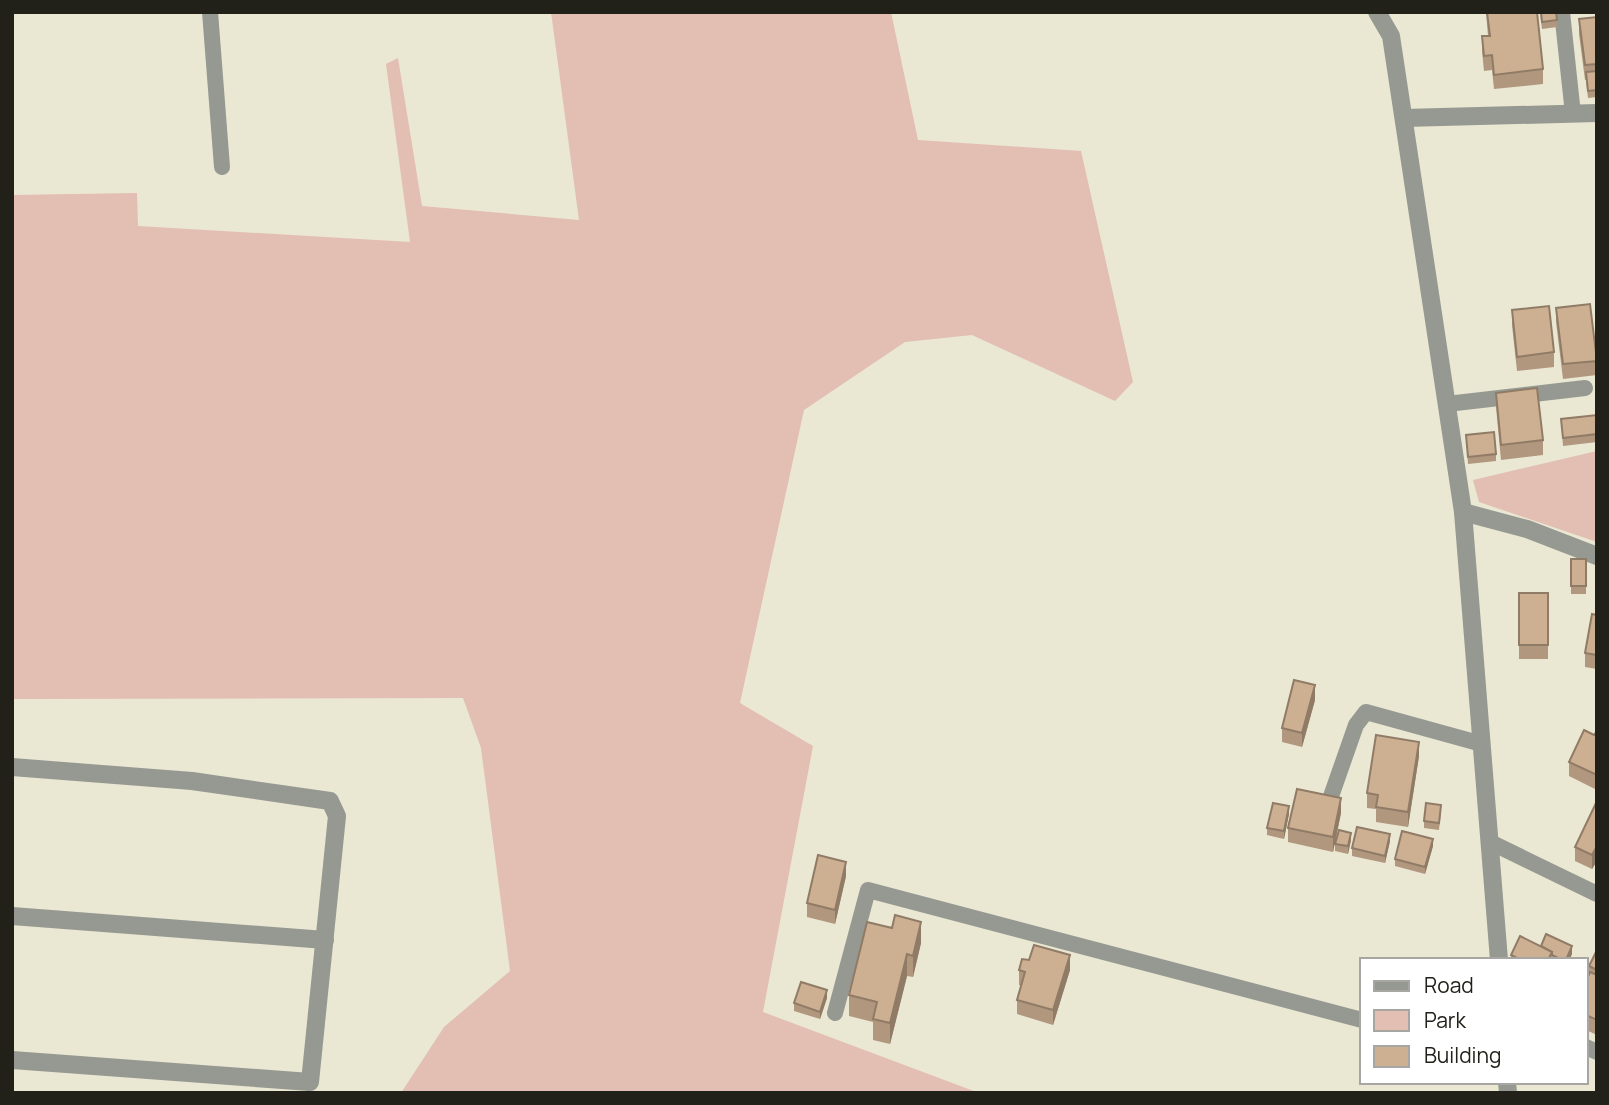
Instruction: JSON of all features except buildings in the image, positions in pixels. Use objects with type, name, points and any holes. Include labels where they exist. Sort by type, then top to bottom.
[{"type":"street","points":[[1377,12],[1391,37],[1463,512],[1499,958]]},
{"type":"street","points":[[1404,118],[1597,113]]},
{"type":"street","points":[[1463,512],[1527,529],[1597,556]]},
{"type":"street","points":[[12,767],[192,781],[330,801],[337,816],[310,1082],[12,1060]]},
{"type":"street","points":[[12,916],[324,940]]},
{"type":"lane","points":[[210,12],[222,167]]},
{"type":"lane","points":[[1562,12],[1573,114]]},
{"type":"lane","points":[[1447,404],[1585,388]]},
{"type":"lane","points":[[1329,802],[1356,725],[1366,712],[1482,744]]},
{"type":"lane","points":[[1490,842],[1597,894]]},
{"type":"lane","points":[[835,1013],[868,890],[1360,1019]]},
{"type":"green space","points":[[551,12],[891,12],[918,140],[1081,151],[1133,382],[1115,401],[972,335],[905,342],[804,410],[740,703],[813,746],[763,1012],[979,1093],[401,1093],[444,1027],[510,971],[481,748],[463,698],[12,699],[12,195],[137,193],[138,226],[410,242],[386,64],[398,58],[422,206],[579,220]]},
{"type":"green space","points":[[1597,451],[1597,542],[1479,502],[1473,480]]}]
